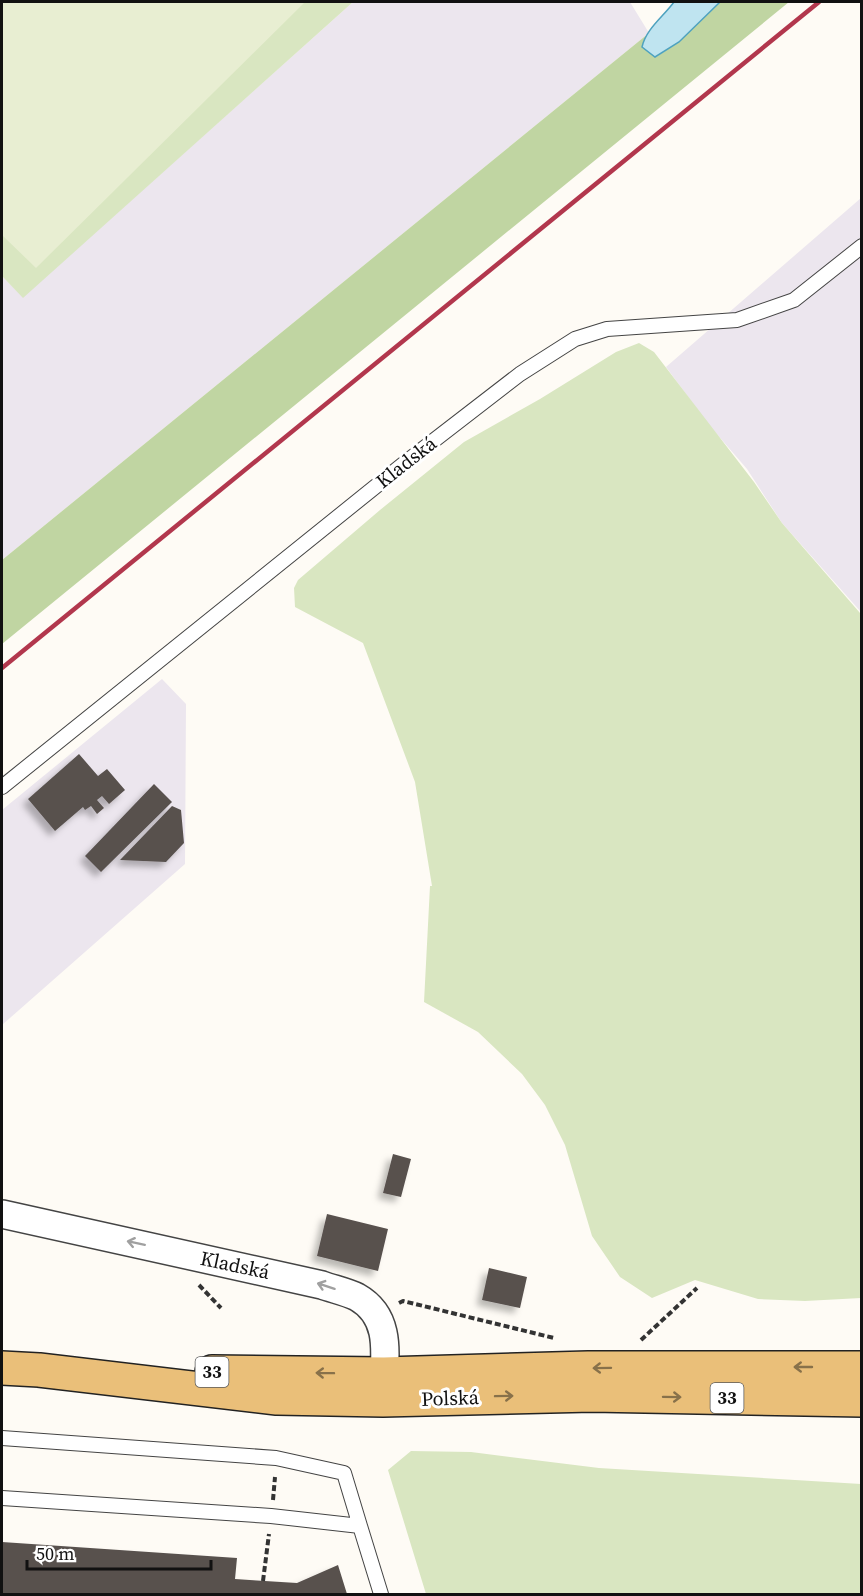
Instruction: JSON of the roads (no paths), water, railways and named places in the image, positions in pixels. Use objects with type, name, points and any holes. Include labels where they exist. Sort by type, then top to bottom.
[{"type":"main road","name":"Polská","points":[[2,1368],[592,1395],[861,1400]]},
{"type":"main road","name":"Polská","points":[[383,1387],[588,1368],[861,1368]]},
{"type":"street","name":"Kladská","points":[[2,1214],[322,1285],[358,1298],[376,1314],[386,1339],[383,1387]]},
{"type":"lane","name":"Kladská","points":[[2,788],[406,462],[520,374],[575,339],[607,328],[736,320],[794,300],[861,246]]},
{"type":"lane","points":[[2,1438],[276,1458],[344,1473],[381,1594]]},
{"type":"lane","points":[[2,1498],[271,1516],[360,1526]]},
{"type":"water","points":[[674,2],[720,2],[679,42],[655,57],[642,47],[644,41]]},
{"type":"railway","points":[[2,668],[819,2]]}]
